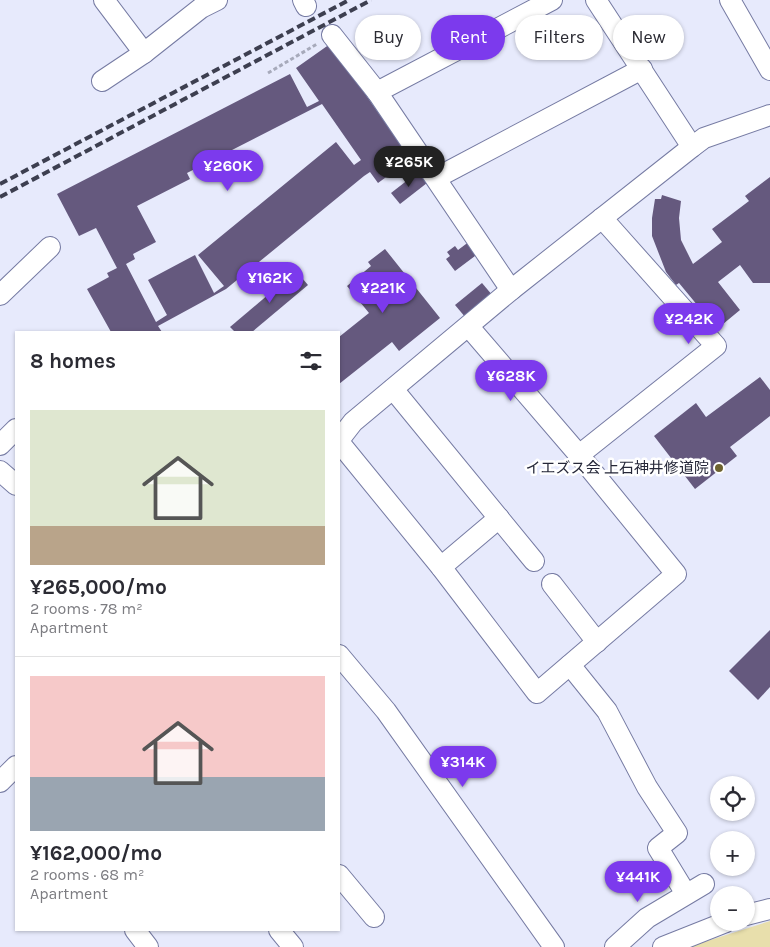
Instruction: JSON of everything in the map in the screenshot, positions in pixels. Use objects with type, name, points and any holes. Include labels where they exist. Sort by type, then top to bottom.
[{"type":"street","points":[[104,0],[144,53]]},
{"type":"street","points":[[102,81],[144,53],[201,8],[217,0]]},
{"type":"street","points":[[377,92],[552,0]]},
{"type":"street","points":[[596,0],[692,147]]},
{"type":"street","points":[[730,0],[770,70]]},
{"type":"street","points":[[332,34],[377,92],[512,290]]},
{"type":"street","points":[[436,178],[642,69]]},
{"type":"street","points":[[340,440],[353,422],[512,290],[692,147],[704,138],[770,115]]},
{"type":"street","points":[[579,455],[716,346],[602,218]]},
{"type":"street","points":[[0,295],[50,247]]},
{"type":"street","points":[[340,442],[441,567],[537,693],[676,574],[579,455],[469,327]]},
{"type":"street","points":[[393,389],[534,561]]},
{"type":"street","points":[[0,445],[15,429]]},
{"type":"street","points":[[0,471],[15,484]]},
{"type":"street","points":[[441,567],[499,518]]},
{"type":"street","points":[[552,584],[597,642]]},
{"type":"street","points":[[340,656],[386,711],[554,947]]},
{"type":"street","points":[[570,665],[607,711],[647,786],[677,833],[658,848],[686,894]]},
{"type":"street","points":[[340,880],[374,917]]},
{"type":"street","points":[[615,947],[648,918],[704,884]]},
{"type":"street","points":[[755,913],[770,909]]},
{"type":"street","points":[[663,947],[710,928]]},
{"type":"street","points":[[136,931],[148,947]]},
{"type":"path","points":[[268,73],[332,34]]},
{"type":"shaded area","points":[[770,921],[770,947],[688,947],[738,931],[755,931],[755,926]]},
{"type":"building","points":[[330,44],[411,159],[378,183],[370,172],[364,176],[226,289],[158,326],[161,331],[110,331],[87,289],[109,277],[107,273],[117,268],[96,228],[79,236],[57,194],[290,74],[307,107],[319,101],[296,68]],"holes":[[[322,104],[361,160],[354,165],[336,142],[198,255],[224,286],[214,293],[195,255],[148,280],[167,315],[156,322],[126,264],[135,259],[133,254],[156,242],[137,206],[190,179],[187,173]]]},
{"type":"building","points":[[418,172],[427,183],[400,204],[391,193]]},
{"type":"building","points":[[770,177],[770,283],[753,283],[740,265],[718,282],[740,310],[717,329],[679,283],[676,285],[666,272],[652,236],[655,199],[661,199],[662,195],[681,201],[679,218],[681,240],[693,264],[722,242],[712,229],[749,201],[745,196]]},
{"type":"building","points":[[470,241],[479,253],[455,271],[446,259],[450,256],[447,252],[455,246],[458,250]]},
{"type":"building","points":[[385,249],[440,318],[399,351],[392,342],[340,383],[340,336],[369,313],[347,286],[371,266],[368,262]]},
{"type":"building","points":[[296,271],[308,285],[253,331],[234,331],[230,327]]},
{"type":"building","points":[[482,283],[493,296],[466,318],[455,305]]},
{"type":"building","points":[[760,377],[770,390],[770,416],[730,447],[737,456],[695,489],[654,436],[696,403],[706,417]]},
{"type":"building","points":[[770,630],[770,687],[758,700],[729,671]]},
{"type":"railway","points":[[0,184],[349,0]]},
{"type":"railway","points":[[0,197],[371,0]]},
{"type":"place","name":"イエズス会 上石神井修道院","points":[[719,468]]}]
